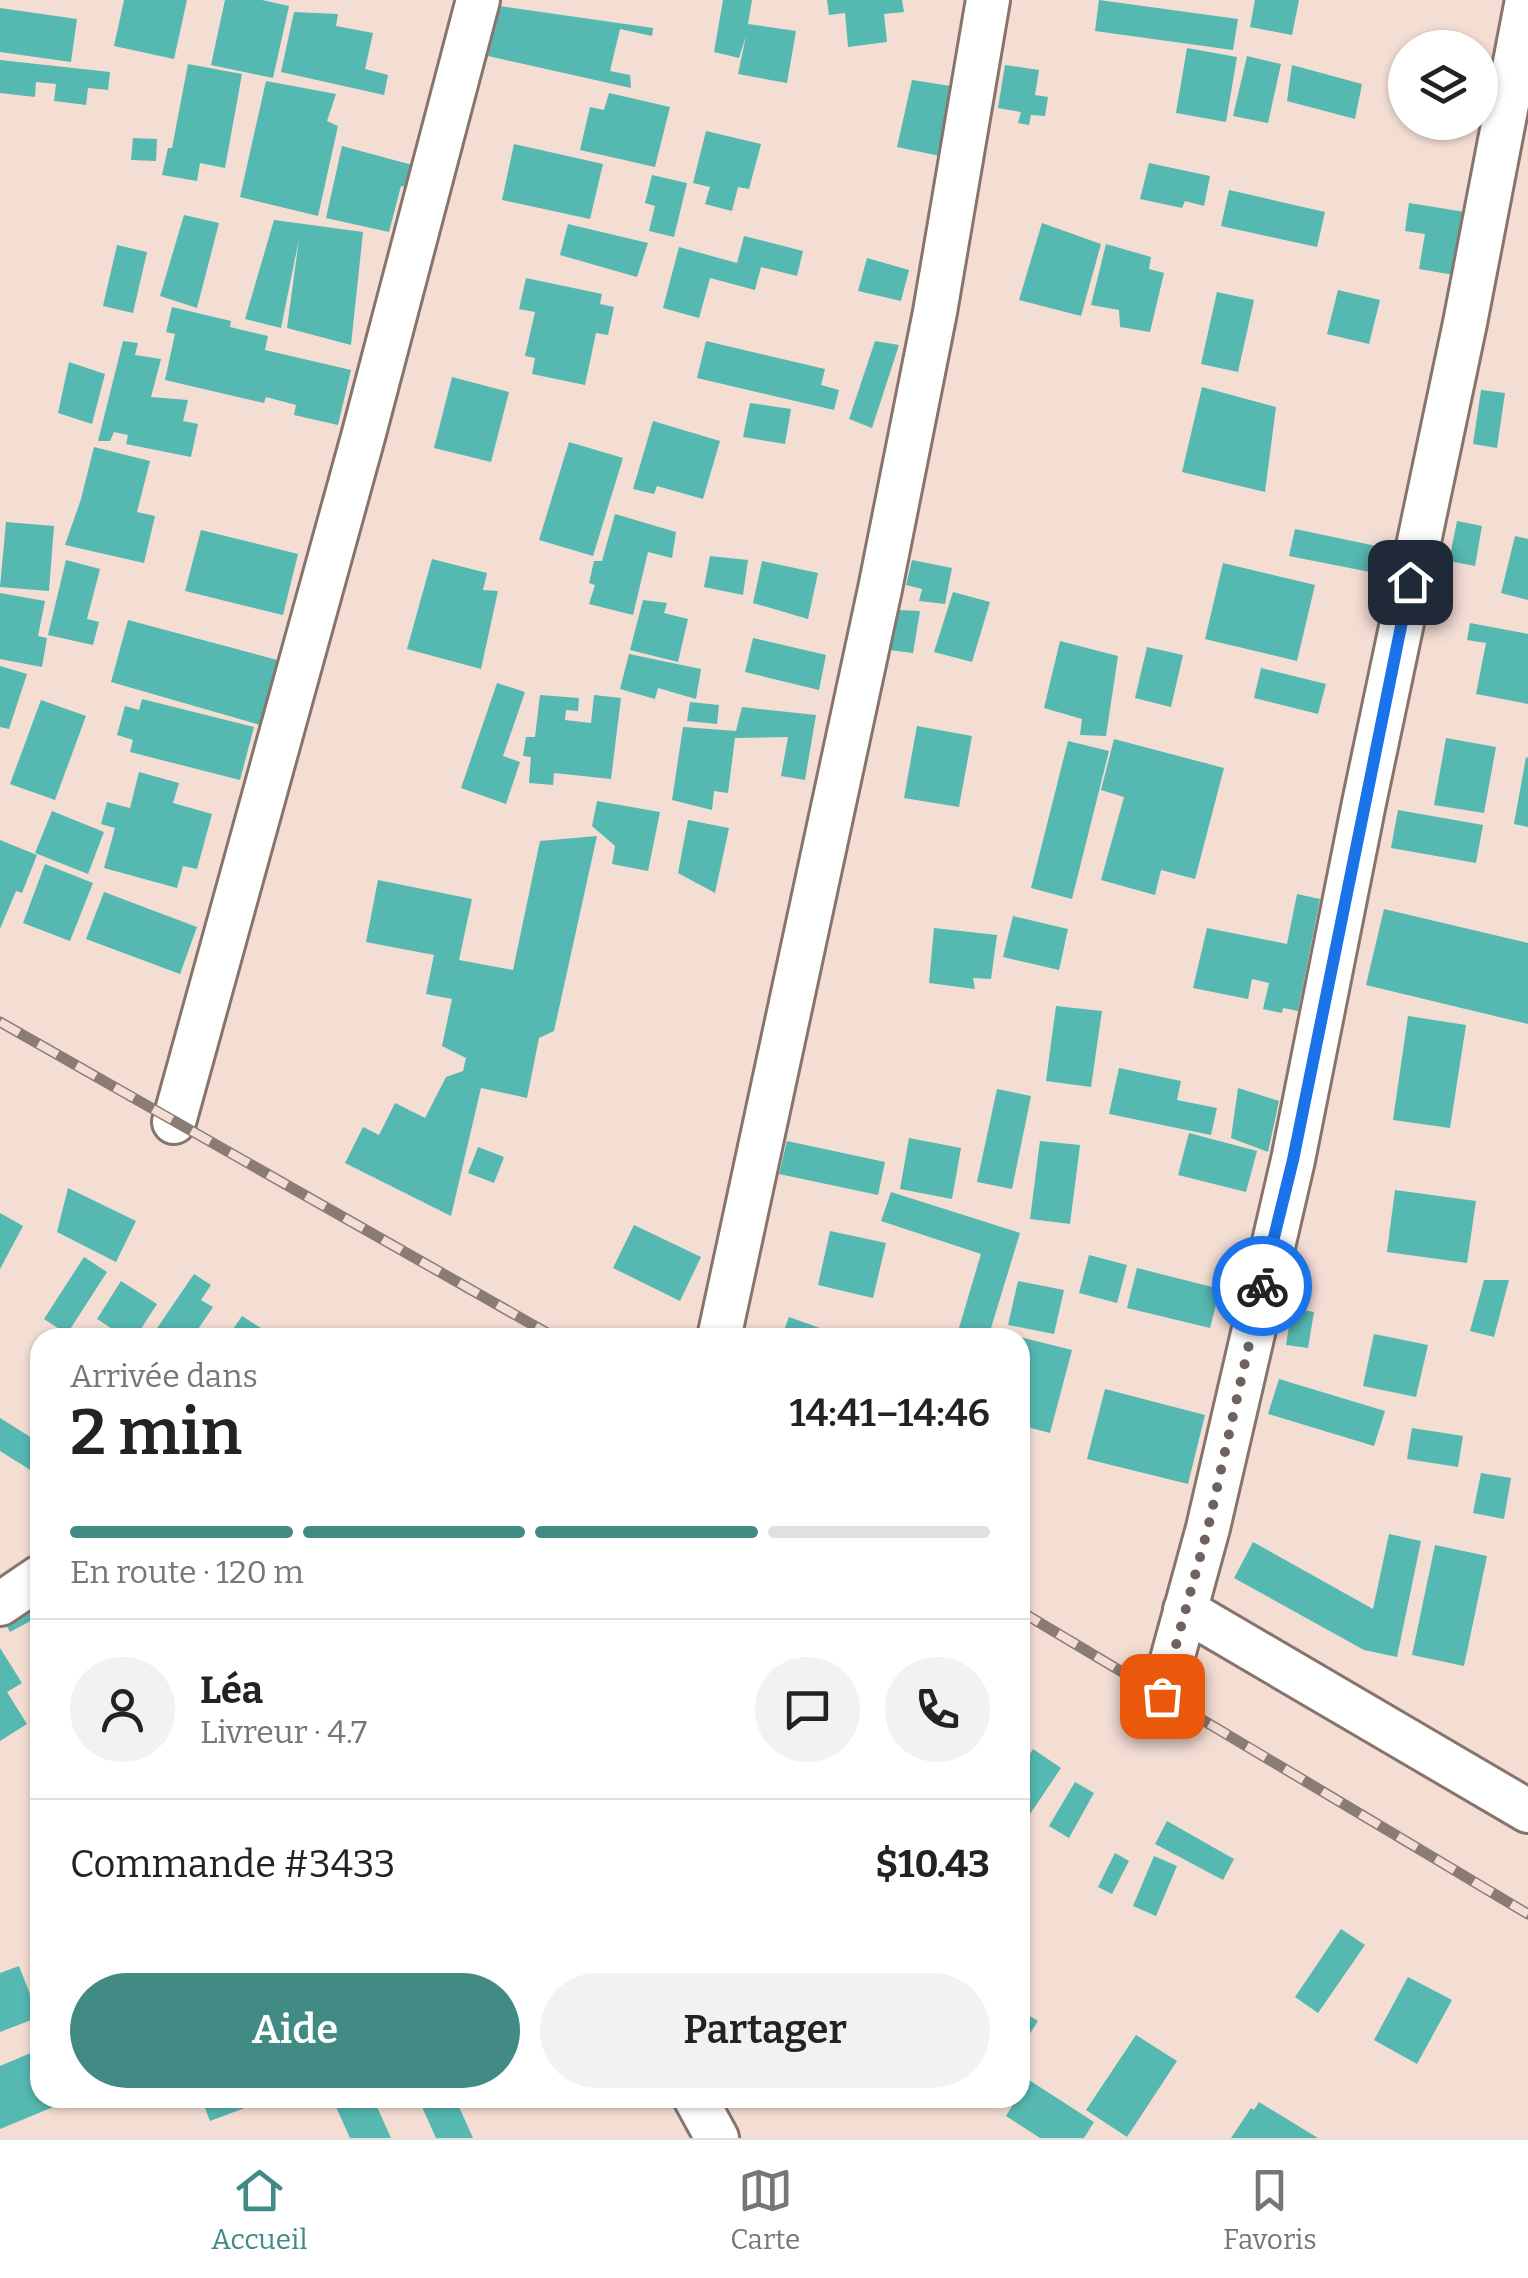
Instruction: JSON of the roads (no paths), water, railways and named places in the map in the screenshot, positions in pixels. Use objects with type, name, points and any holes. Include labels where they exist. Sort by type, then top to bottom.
[{"type":"street","points":[[174,1122],[478,0]]},
{"type":"street","points":[[720,1328],[884,570],[935,312],[988,0]]},
{"type":"street","points":[[1162,1696],[1208,1528],[1293,1160],[1465,323],[1527,0]]},
{"type":"street","points":[[0,1604],[30,1583]]},
{"type":"street","points":[[1185,1610],[1528,1810]]},
{"type":"street","points":[[701,2108],[717,2138]]},
{"type":"railway","points":[[0,1022],[538,1328]]},
{"type":"railway","points":[[1030,1617],[1528,1914]]}]
